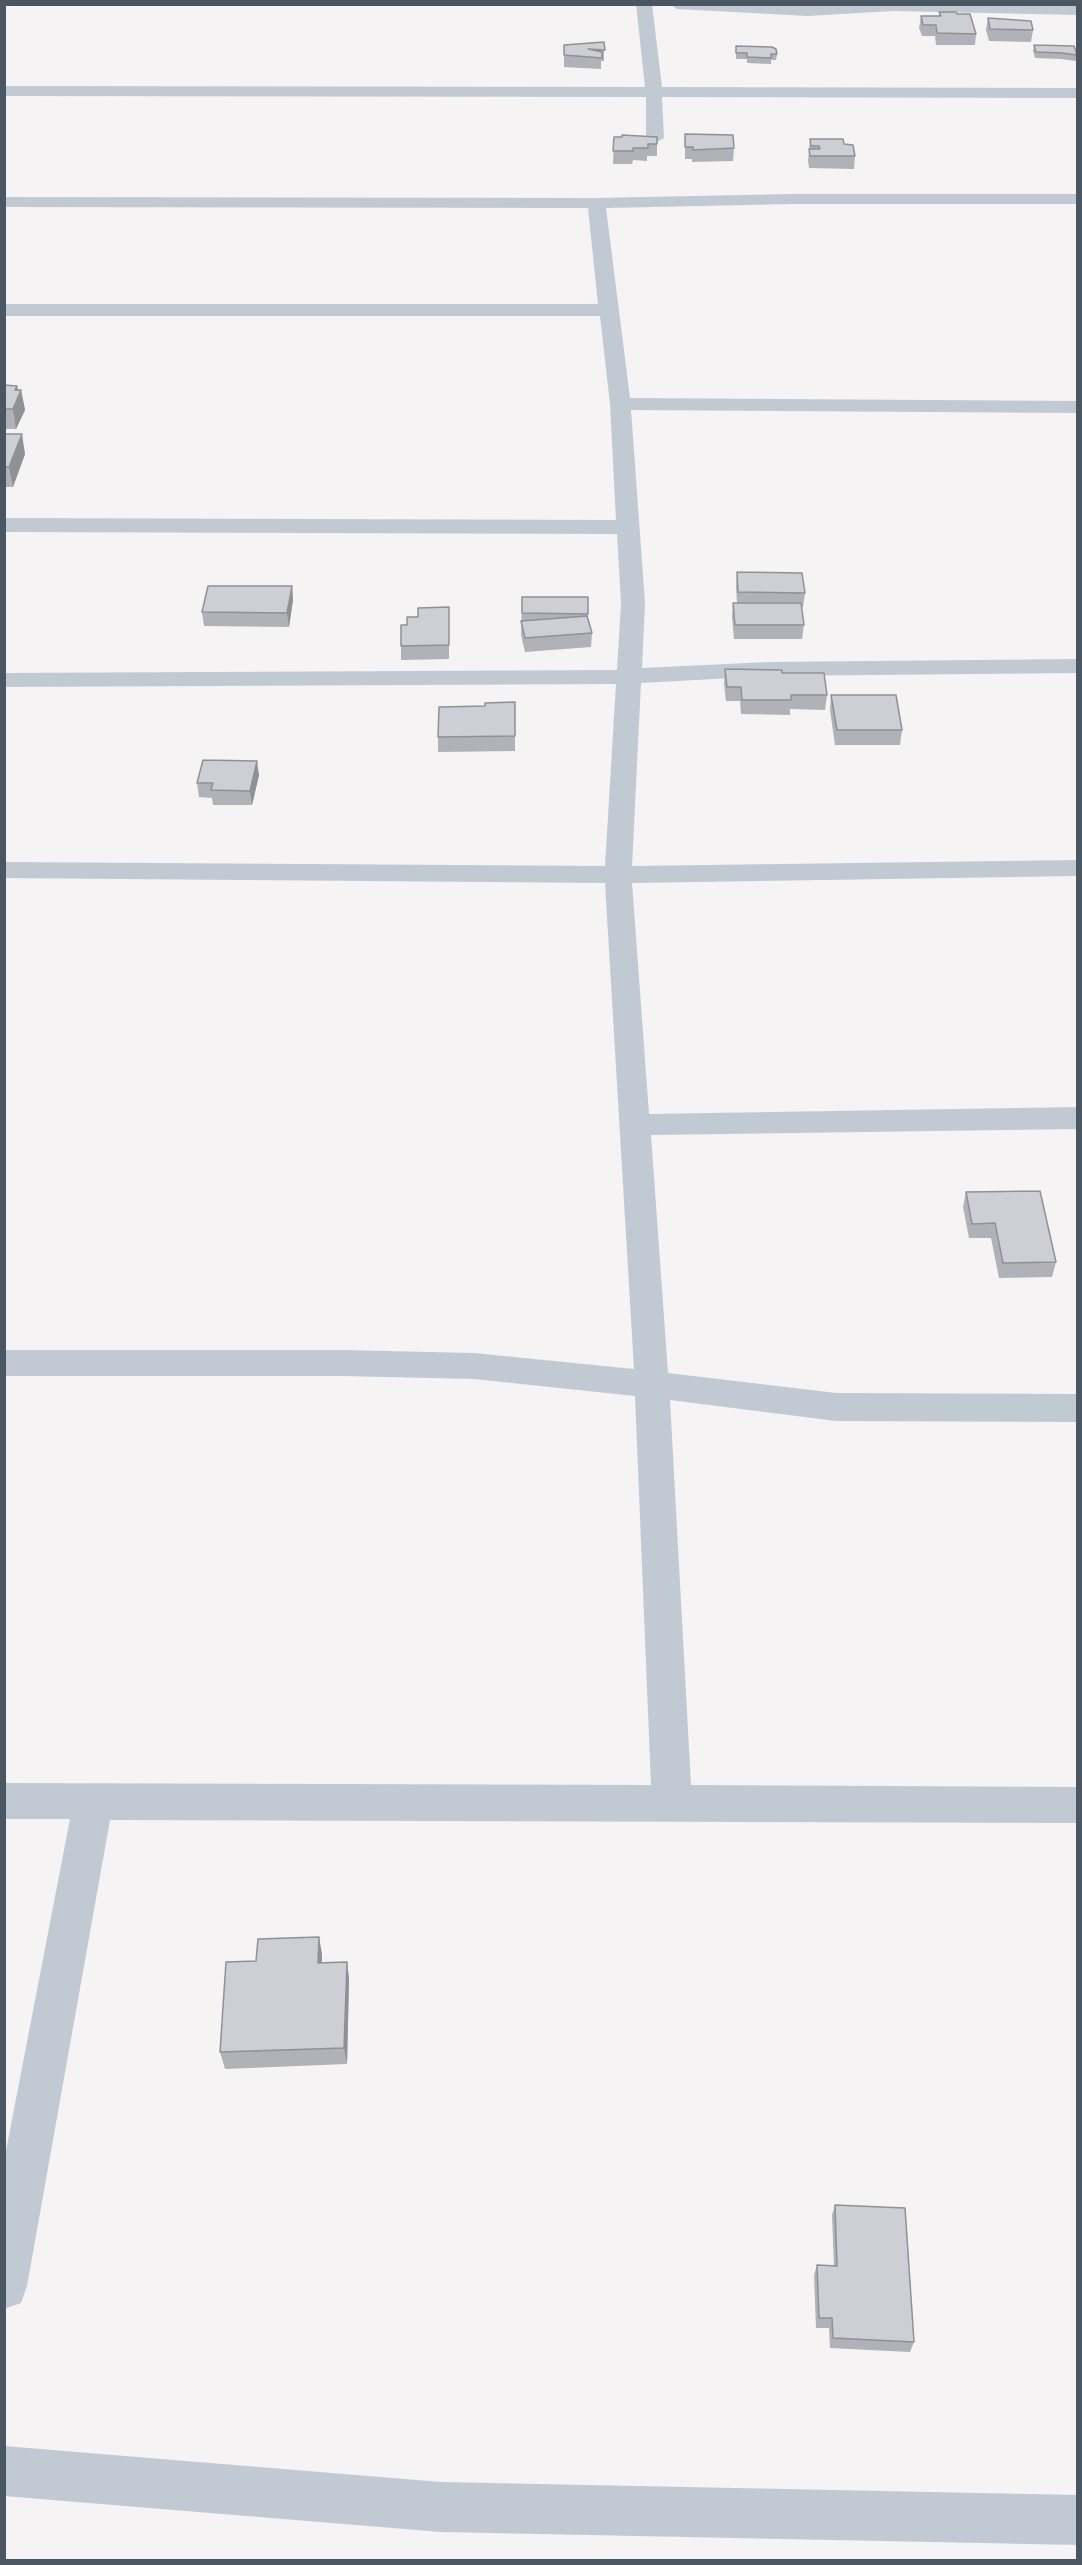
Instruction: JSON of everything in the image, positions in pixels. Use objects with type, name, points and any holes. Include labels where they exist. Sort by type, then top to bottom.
[{"type":"street","points":[[644,4],[654,92],[655,138]]},
{"type":"street","points":[[677,4],[807,11],[893,6],[1077,10]]},
{"type":"street","points":[[4,91],[1077,93]]},
{"type":"street","points":[[4,202],[1077,199]]},
{"type":"street","points":[[596,202],[620,404],[633,603],[618,875],[652,1384],[672,1804]]},
{"type":"street","points":[[4,309],[116,308],[143,312],[609,310]]},
{"type":"street","points":[[620,404],[1077,407]]},
{"type":"street","points":[[4,525],[628,527]]},
{"type":"street","points":[[4,680],[628,677],[695,671],[769,669],[1077,666]]},
{"type":"street","points":[[4,870],[618,875],[1016,871],[1077,868]]},
{"type":"street","points":[[634,1125],[1077,1118]]},
{"type":"street","points":[[4,1363],[342,1363],[462,1366],[652,1384],[836,1407],[1077,1408]]},
{"type":"street","points":[[4,1801],[1077,1805]]},
{"type":"street","points":[[4,2286],[93,1802]]},
{"type":"street","points":[[4,2471],[441,2507],[1077,2520]]},
{"type":"building","points":[[939,12],[970,14],[976,34],[937,33],[936,25],[923,25],[921,16],[941,16]]},
{"type":"building","points":[[988,18],[1031,21],[1033,30],[990,29]]},
{"type":"building","points":[[604,42],[605,50],[588,49],[602,52],[602,58],[564,55],[564,45]]},
{"type":"building","points":[[1034,45],[1074,46],[1077,55],[1036,52]]},
{"type":"building","points":[[736,46],[772,47],[776,49],[777,54],[771,54],[771,58],[747,57],[747,53],[736,53]]},
{"type":"building","points":[[685,134],[733,135],[734,148],[693,150],[693,147],[685,147]]},
{"type":"building","points":[[622,135],[657,137],[657,144],[648,144],[648,148],[633,148],[633,151],[613,151],[614,137],[622,137]]},
{"type":"building","points":[[810,139],[843,139],[844,144],[853,145],[855,156],[810,156],[809,149],[820,149],[819,146],[811,146]]},
{"type":"building","points":[[4,385],[17,386],[15,390],[21,390],[13,409],[4,409]]},
{"type":"building","points":[[4,434],[22,434],[9,467],[4,467]]},
{"type":"building","points":[[737,572],[802,573],[805,593],[738,592]]},
{"type":"building","points":[[208,586],[292,586],[287,613],[202,612]]},
{"type":"building","points":[[522,597],[588,597],[588,614],[522,613]]},
{"type":"building","points":[[733,603],[801,603],[804,625],[735,625]]},
{"type":"building","points":[[449,607],[449,645],[401,646],[401,625],[407,625],[407,617],[418,617],[418,608]]},
{"type":"building","points":[[587,616],[592,633],[525,638],[521,621]]},
{"type":"building","points":[[725,669],[824,673],[827,695],[791,695],[791,700],[742,700],[741,687],[727,687]]},
{"type":"building","points":[[831,695],[896,695],[902,730],[837,730]]},
{"type":"building","points":[[515,702],[515,736],[438,737],[439,707],[485,706],[485,703]]},
{"type":"building","points":[[203,760],[257,761],[250,791],[211,790],[213,783],[197,783]]},
{"type":"building","points":[[1040,1191],[1056,1262],[1003,1263],[995,1223],[972,1224],[966,1192]]},
{"type":"building","points":[[319,1937],[318,1963],[347,1962],[344,2048],[220,2052],[226,1962],[256,1961],[258,1939]]},
{"type":"building","points":[[835,2205],[905,2208],[914,2342],[833,2338],[832,2318],[819,2318],[817,2265],[837,2266]]}]
